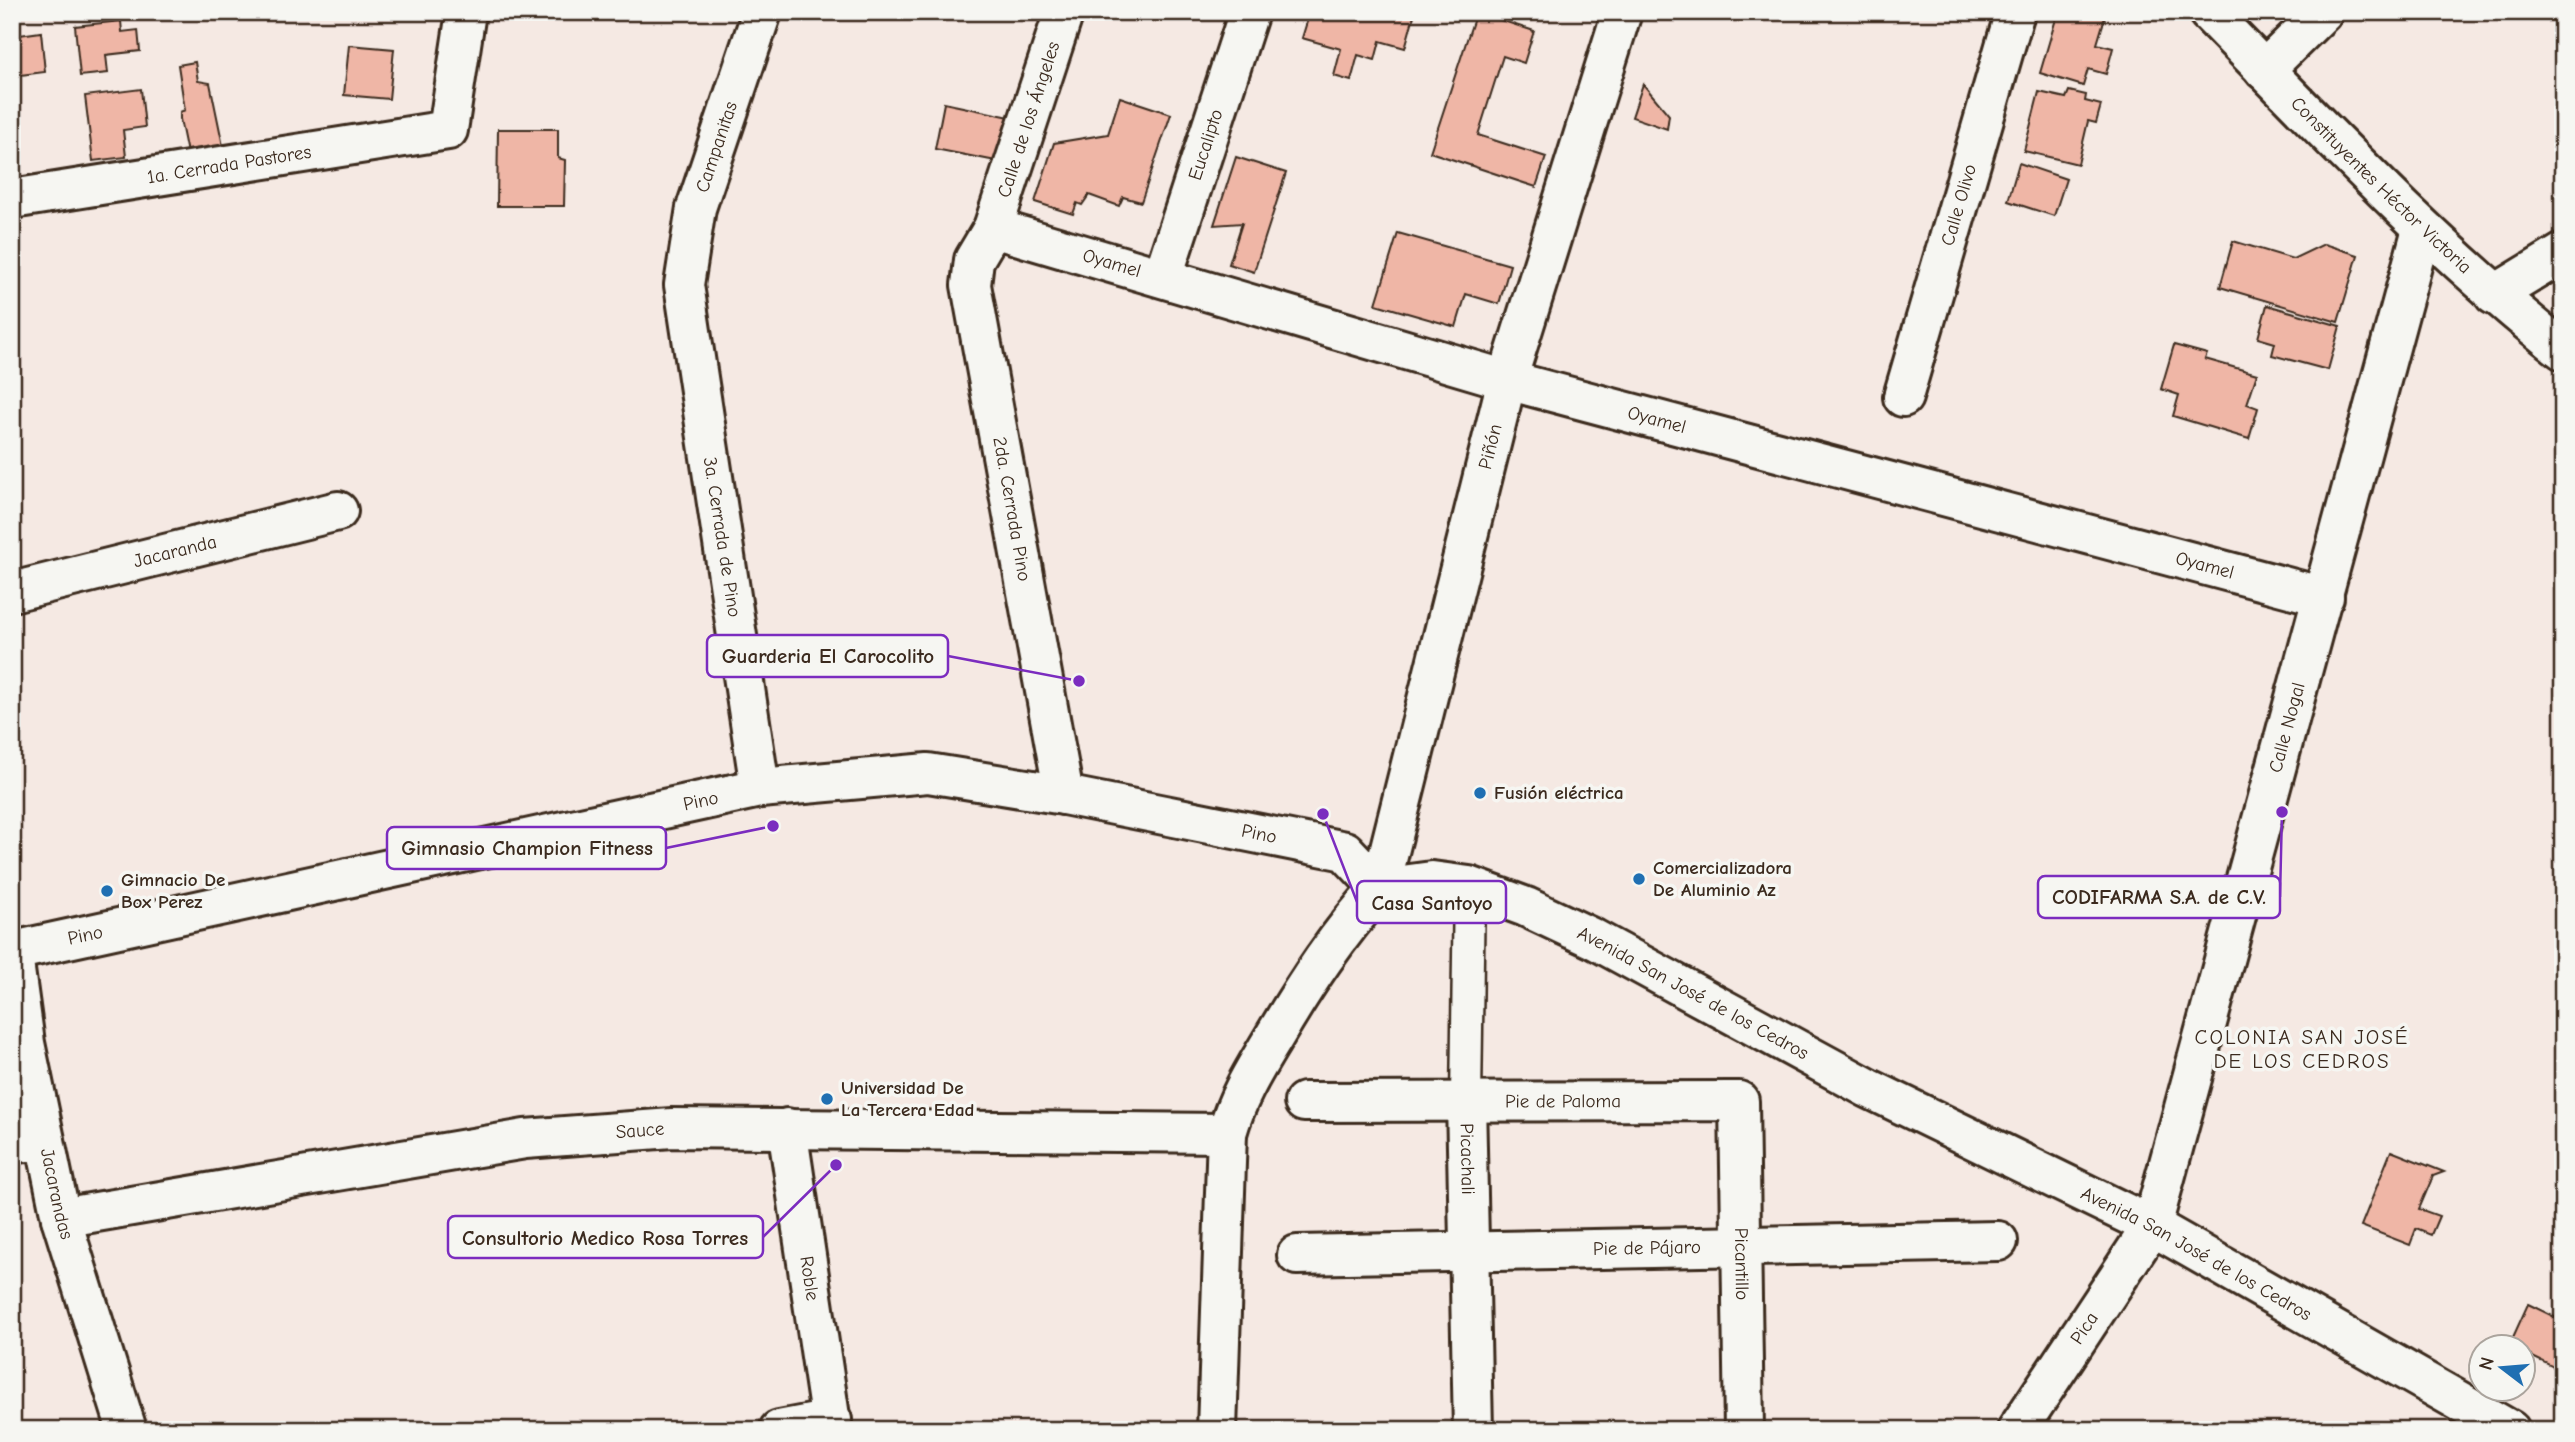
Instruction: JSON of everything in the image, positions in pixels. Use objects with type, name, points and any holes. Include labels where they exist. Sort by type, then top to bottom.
[{"type":"street","name":"1a. Cerrada Pastores","points":[[12,199],[448,130],[466,12]]},
{"type":"street","name":"Campanitas","points":[[684,285],[696,208],[762,12]]},
{"type":"street","name":"Calle de los Ángeles","points":[[993,228],[1064,12]]},
{"type":"street","name":"Eucalipto","points":[[1163,276],[1249,12]]},
{"type":"street","name":"Piñón","points":[[1380,888],[1507,380],[1622,12]]},
{"type":"street","name":"Calle Olivo","points":[[1903,397],[2015,12]]},
{"type":"street","name":"Constituyentes Héctor Victoria","points":[[2208,12],[2421,229],[2494,295],[2563,349]]},
{"type":"street","points":[[2264,70],[2323,12]]},
{"type":"street","name":"Oyamel","points":[[993,228],[1163,276],[1507,380],[2324,597]]},
{"type":"street","name":"2da. Cerrada Pino","points":[[993,228],[974,260],[971,285],[1063,795]]},
{"type":"street","name":"Calle Nogal","points":[[2152,1226],[2324,597],[2421,229]]},
{"type":"street","points":[[2494,295],[2563,253]]},
{"type":"street","name":"3a. Cerrada de Pino","points":[[684,285],[760,788]]},
{"type":"street","name":"Jacaranda","points":[[12,592],[338,510]]},
{"type":"street","name":"Pino","points":[[13,949],[760,788],[928,773],[1063,795],[1345,851],[1380,888]]},
{"type":"street","name":"Avenida San José de los Cedros","points":[[1380,888],[1432,881],[1469,886],[1526,906],[1594,939],[1868,1088],[2152,1226],[2510,1430]]},
{"type":"street","name":"Picachali","points":[[1469,886],[1466,1101],[1473,1430]]},
{"type":"street","points":[[1217,1430],[1227,1133],[1236,1100],[1316,967],[1348,923],[1380,888]]},
{"type":"street","name":"Jacarandas","points":[[13,949],[29,1142],[61,1218],[127,1430]]},
{"type":"street","name":"Pie de Paloma","points":[[1304,1102],[1739,1101]]},
{"type":"street","name":"Picantillo","points":[[1739,1101],[1744,1430]]},
{"type":"street","name":"Sauce","points":[[61,1218],[525,1139],[672,1128],[1227,1133]]},
{"type":"street","name":"Roble","points":[[787,1128],[832,1425]]},
{"type":"street","name":"Pica","points":[[2017,1430],[2152,1226]]},
{"type":"street","name":"Pie de Pájaro","points":[[1297,1255],[1998,1241]]},
{"type":"street","points":[[779,1430],[832,1425]]},
{"type":"building","points":[[94,12],[131,12],[132,13],[94,17]]},
{"type":"building","points":[[584,12],[618,12],[616,20]]},
{"type":"building","points":[[1310,12],[1415,12],[1405,48],[1380,41],[1375,60],[1358,55],[1351,81],[1334,76],[1341,49],[1302,38]]},
{"type":"building","points":[[1476,12],[1534,31],[1524,63],[1503,56],[1478,135],[1546,157],[1536,187],[1430,152]]},
{"type":"building","points":[[2058,12],[2120,12],[2106,14],[2097,44],[2113,48],[2106,74],[2088,69],[2083,86],[2040,73]]},
{"type":"building","points":[[121,21],[122,32],[138,30],[140,51],[106,55],[108,73],[80,76],[75,26]]},
{"type":"building","points":[[41,32],[45,72],[12,76],[12,36]]},
{"type":"building","points":[[349,45],[394,49],[389,99],[344,95]]},
{"type":"building","points":[[195,62],[198,81],[210,83],[223,146],[187,153],[180,119],[180,112],[185,110],[178,65]]},
{"type":"building","points":[[1643,84],[1669,115],[1667,129],[1632,117]]},
{"type":"building","points":[[141,89],[145,127],[123,130],[126,157],[93,161],[85,96]]},
{"type":"building","points":[[2069,91],[2086,95],[2085,101],[2101,105],[2096,123],[2088,121],[2078,164],[2024,151],[2039,92],[2066,98]]},
{"type":"building","points":[[1120,97],[1171,114],[1141,202],[1123,197],[1119,206],[1089,195],[1082,205],[1077,203],[1073,214],[1035,202],[1054,143],[1108,134]]},
{"type":"building","points":[[944,103],[1010,117],[1001,162],[935,149]]},
{"type":"building","points":[[498,129],[558,129],[558,158],[565,160],[564,206],[497,206]]},
{"type":"building","points":[[1236,157],[1286,173],[1254,272],[1229,264],[1242,223],[1214,225]]},
{"type":"building","points":[[2019,163],[2066,179],[2054,216],[2008,201]]},
{"type":"building","points":[[1398,233],[1510,265],[1499,304],[1466,294],[1456,327],[1376,304]]},
{"type":"building","points":[[2233,241],[2293,259],[2324,244],[2358,255],[2338,322],[2220,287]]},
{"type":"building","points":[[2267,305],[2340,326],[2328,370],[2272,355],[2275,343],[2258,338]]},
{"type":"building","points":[[2174,345],[2207,354],[2205,359],[2257,374],[2247,404],[2258,408],[2249,439],[2173,416],[2179,395],[2161,389]]},
{"type":"building","points":[[2391,1151],[2444,1172],[2433,1176],[2419,1209],[2439,1216],[2431,1235],[2416,1229],[2410,1245],[2361,1226]]},
{"type":"building","points":[[2528,1304],[2563,1321],[2562,1371],[2536,1359],[2536,1334],[2514,1334]]},
{"type":"place","name":"Guarderia El Carocolito","points":[[1079,681]]},
{"type":"place","name":"Fusión eléctrica","points":[[1480,793]]},
{"type":"place","name":"CODIFARMA S.A. de C.V.","points":[[2282,812]]},
{"type":"place","name":"Casa Santoyo","points":[[1323,814]]},
{"type":"place","name":"Gimnasio Champion Fitness","points":[[773,826]]},
{"type":"place","name":"Comercializadora De Aluminio Az","points":[[1639,879]]},
{"type":"place","name":"Gimnacio De Box Perez","points":[[107,891]]},
{"type":"place","name":"Universidad De La Tercera Edad","points":[[827,1099]]},
{"type":"place","name":"Consultorio Medico Rosa Torres","points":[[836,1165]]},
{"type":"district","name":"COLONIA SAN JOSÉ DE LOS CEDROS","points":[[2302,1049]]}]
